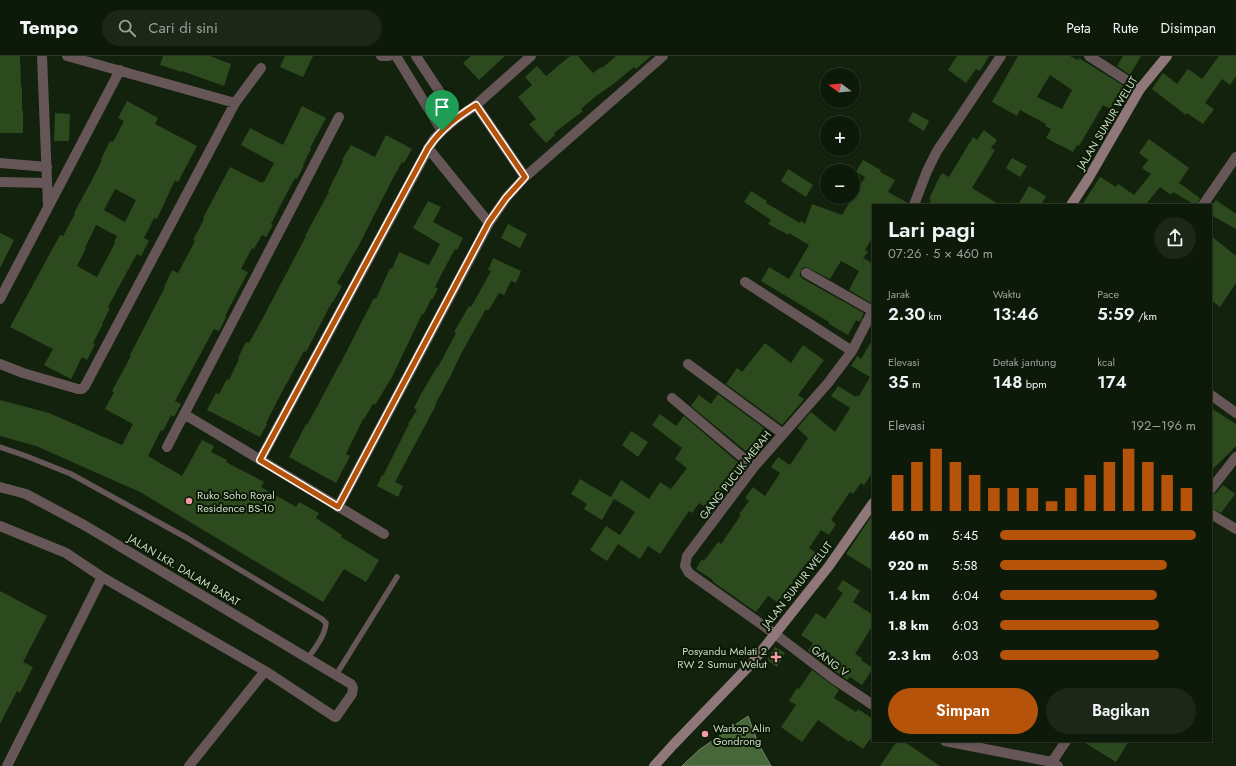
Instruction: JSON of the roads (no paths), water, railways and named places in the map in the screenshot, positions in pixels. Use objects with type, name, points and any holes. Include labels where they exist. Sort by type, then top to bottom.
[{"type":"street","points":[[42,56],[48,207]]},
{"type":"street","points":[[67,56],[235,103]]},
{"type":"street","points":[[381,56],[389,56]]},
{"type":"street","points":[[396,56],[442,131]]},
{"type":"street","points":[[416,56],[457,118]]},
{"type":"street","points":[[260,460],[428,148],[442,131],[457,118],[476,105],[531,56]]},
{"type":"street","points":[[338,507],[489,222],[506,198],[525,177],[663,56]]},
{"type":"street","points":[[914,204],[927,171],[937,151],[1001,56]]},
{"type":"street","points":[[1089,56],[1140,89]]},
{"type":"street","name":"JALAN SUMUR WELUT","points":[[1072,204],[1140,89],[1167,56]]},
{"type":"street","points":[[0,364],[23,373],[78,389],[82,389],[85,386],[235,103],[261,68]]},
{"type":"street","points":[[0,299],[120,70]]},
{"type":"street","points":[[476,105],[525,177]]},
{"type":"street","points":[[167,447],[339,117]]},
{"type":"street","points":[[428,148],[489,222]]},
{"type":"street","points":[[1204,204],[1236,157]]},
{"type":"street","points":[[0,163],[46,167]]},
{"type":"street","points":[[0,182],[47,183]]},
{"type":"street","points":[[806,274],[872,310]]},
{"type":"street","points":[[745,282],[852,351]]},
{"type":"street","name":"GANG PUCUK MERAH","points":[[775,634],[689,573],[685,566],[687,556],[754,467],[828,384],[852,351],[872,313]]},
{"type":"street","points":[[688,364],[783,434]]},
{"type":"street","points":[[1212,396],[1236,413]]},
{"type":"street","points":[[672,398],[754,467]]},
{"type":"street","points":[[184,414],[384,534]]},
{"type":"street","points":[[1212,488],[1236,457]]},
{"type":"street","name":"JALAN LKR. DALAM BARAT","points":[[0,487],[26,494],[84,525],[351,684],[353,688],[352,694],[336,717],[265,671]]},
{"type":"street","name":"JALAN SUMUR WELUT","points":[[654,766],[672,745],[751,664],[829,566],[872,504]]},
{"type":"street","points":[[1212,515],[1236,529]]},
{"type":"street","points":[[0,526],[66,554],[102,577],[265,671],[189,766]]},
{"type":"street","points":[[7,766],[102,577]]},
{"type":"street","name":"GANG V","points":[[775,634],[834,679],[872,704]]},
{"type":"street","points":[[950,742],[1055,764],[1066,742]]},
{"type":"lane","points":[[0,447],[71,474],[187,538],[322,619],[326,623],[326,628],[308,658]]},
{"type":"lane","points":[[336,675],[397,577]]},
{"type":"place","name":"Ruko Soho Royal Residence BS-10","points":[[189,501]]},
{"type":"place","name":"Posyandu Melati 2 RW 2 Sumur Welut","points":[[776,657]]},
{"type":"place","name":"Warkop Alin Gondrong","points":[[705,734]]}]
